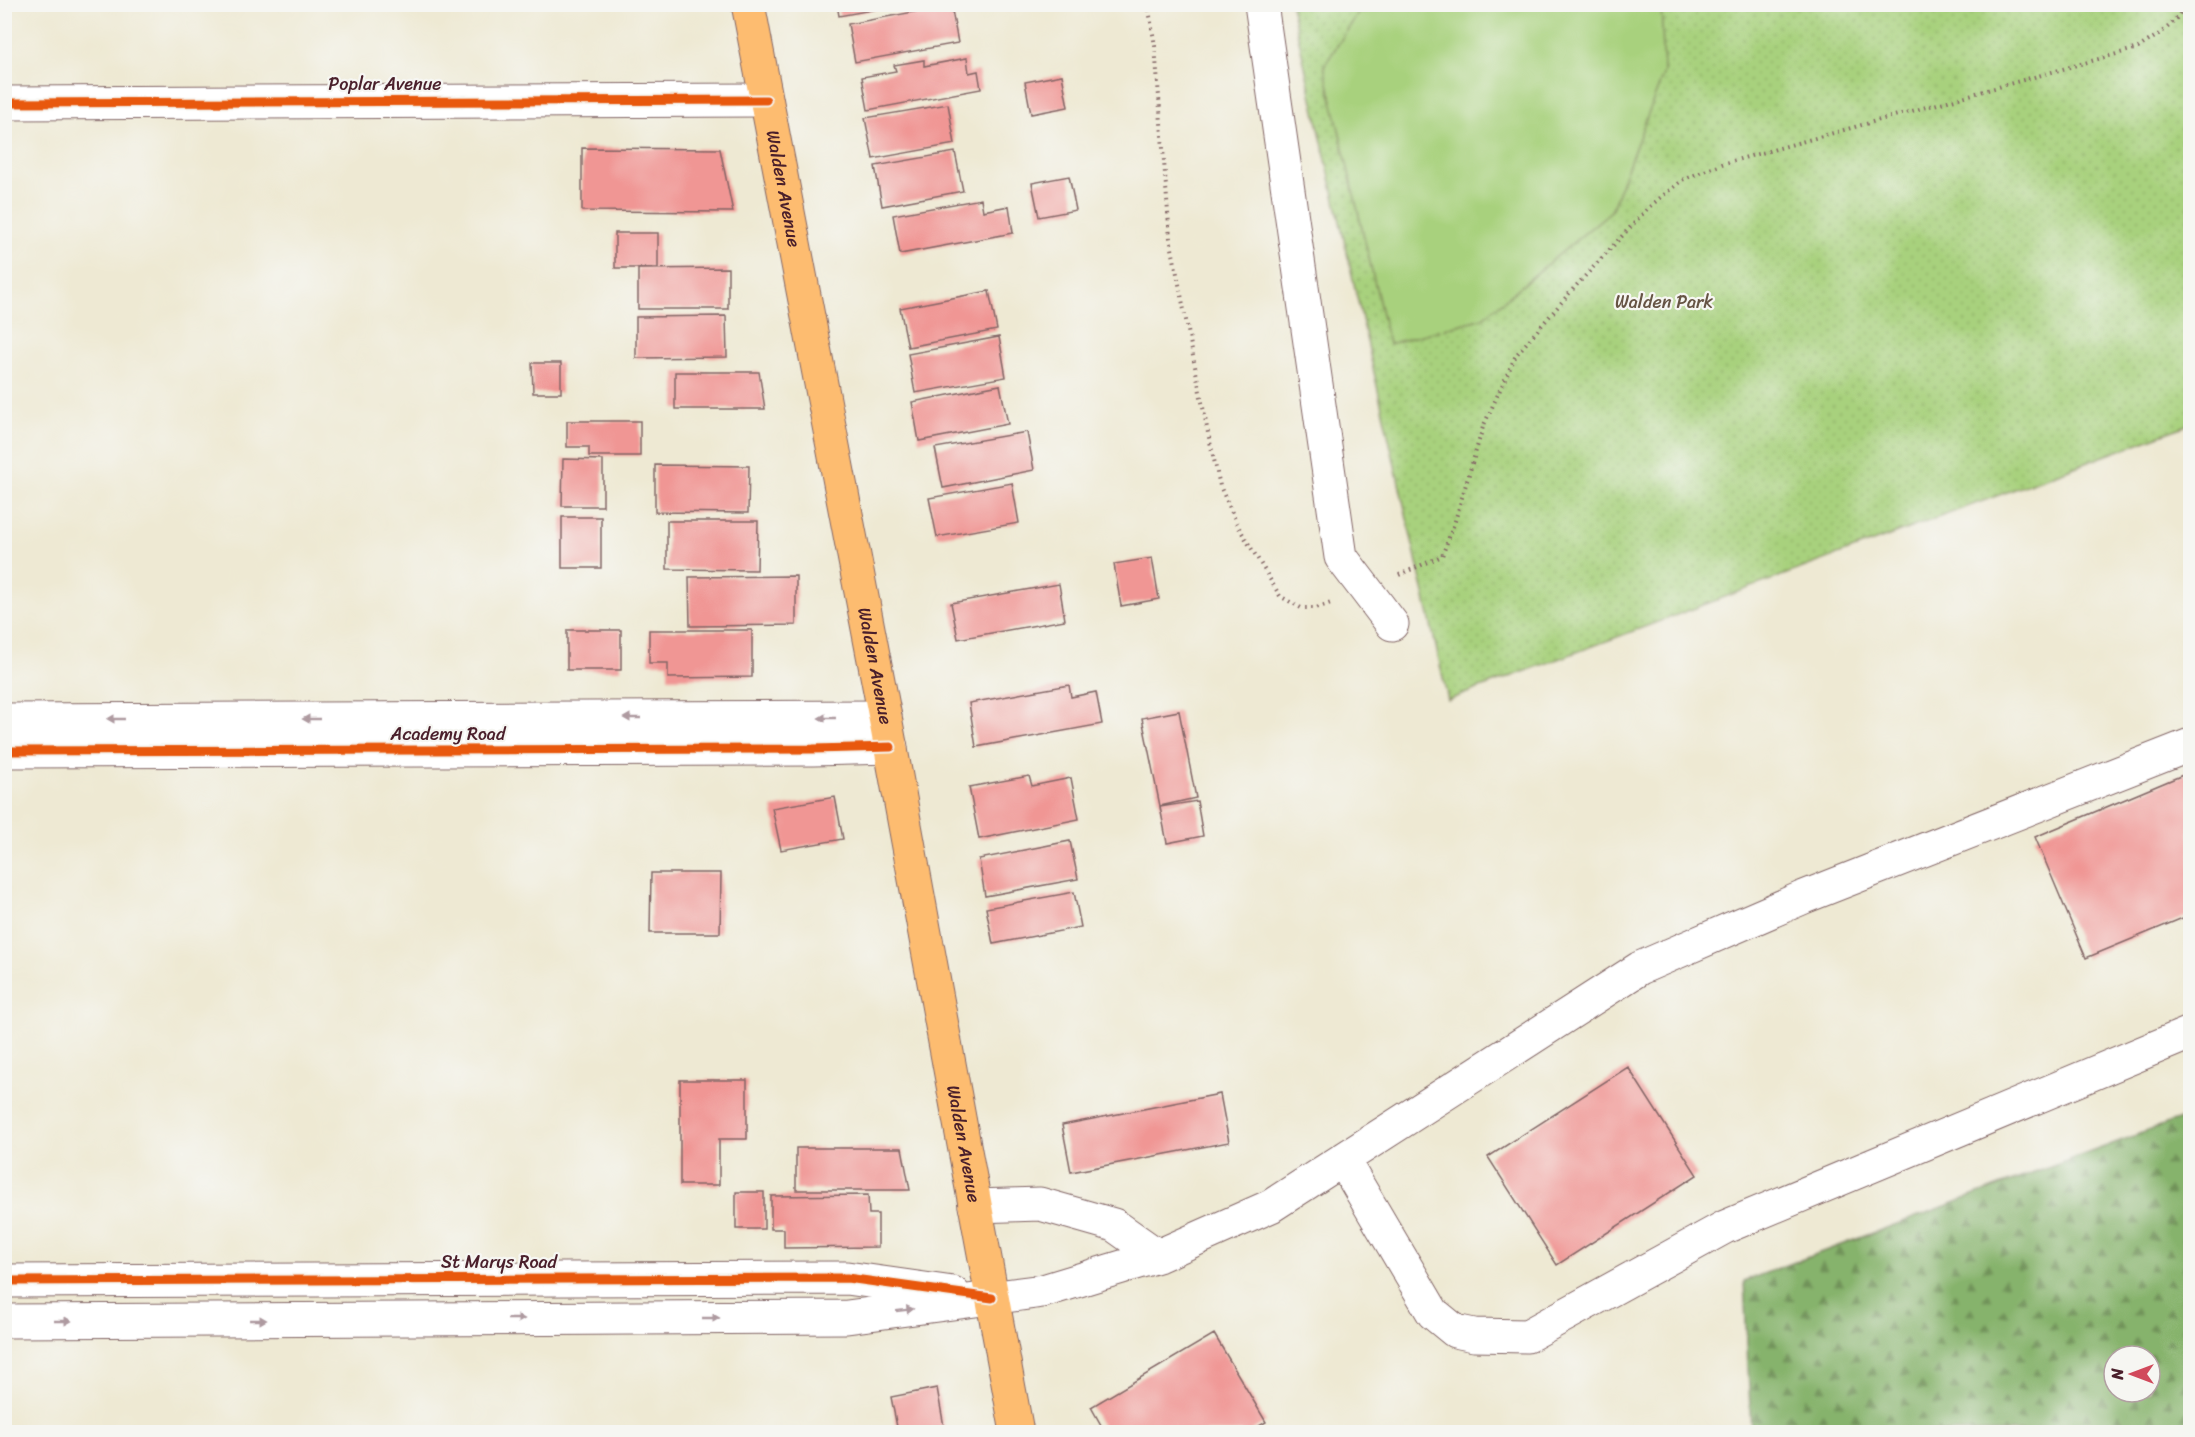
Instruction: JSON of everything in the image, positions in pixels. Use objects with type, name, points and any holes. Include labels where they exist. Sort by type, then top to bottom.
[{"type":"main road","name":"Walden Avenue","points":[[748,4],[888,732],[1017,1432]]},
{"type":"street","points":[[1261,4],[1341,557],[1392,624]]},
{"type":"street","name":"Poplar Avenue","points":[[4,103],[766,100]]},
{"type":"street","name":"Academy Road","points":[[4,720],[356,735],[813,749],[888,732]]},
{"type":"street","name":"Academy Road","points":[[4,751],[356,735],[888,732]]},
{"type":"street","points":[[4,1321],[847,1317],[1043,1291],[1158,1256],[1271,1206],[1640,968],[1804,897],[2190,745]]},
{"type":"street","points":[[1343,1160],[1433,1313],[1455,1331],[1474,1335],[1527,1336],[1725,1227],[2190,1033]]},
{"type":"street","points":[[975,1206],[1040,1204],[1114,1225],[1158,1256]]},
{"type":"street","name":"St Marys Road","points":[[4,1281],[847,1278],[992,1298]]},
{"type":"street","points":[[467,1279],[467,1319]]},
{"type":"path","points":[[1148,4],[1155,46],[1170,238],[1220,486],[1238,525],[1280,596],[1301,608],[1316,608],[1442,556],[1483,427],[1516,356],[1574,288],[1649,207],[1682,180],[1722,164],[2138,48],[2165,30],[2182,11],[2184,4]]},
{"type":"path","points":[[2182,11],[2190,22]]},
{"type":"green space","points":[[1424,4],[1661,5],[1664,72],[1611,211],[1483,318],[1389,344],[1324,66],[1359,12]]},
{"type":"green space","name":"Walden Park","points":[[1291,5],[2190,5],[2190,424],[1448,700]]},
{"type":"green space","points":[[2190,1115],[2190,1432],[1749,1432],[1751,1431],[1744,1281]]},
{"type":"building","points":[[837,4],[893,4],[894,6],[839,16]]},
{"type":"building","points":[[1006,4],[1033,4],[1033,6],[1007,10]]},
{"type":"building","points":[[951,5],[958,43],[855,62],[848,24]]},
{"type":"building","points":[[967,58],[969,73],[978,71],[981,89],[868,110],[862,77],[896,71],[894,65],[924,60],[924,66]]},
{"type":"building","points":[[1062,75],[1068,107],[1031,114],[1025,82]]},
{"type":"building","points":[[948,104],[955,144],[873,159],[865,118]]},
{"type":"building","points":[[582,148],[720,149],[733,212],[582,211]]},
{"type":"building","points":[[955,152],[963,191],[882,206],[875,166]]},
{"type":"building","points":[[1069,176],[1076,210],[1039,217],[1032,183]]},
{"type":"building","points":[[981,199],[983,211],[1009,206],[1013,233],[900,254],[893,215]]},
{"type":"building","points":[[615,233],[658,233],[658,268],[615,268]]},
{"type":"building","points":[[728,268],[728,309],[638,309],[638,269]]},
{"type":"building","points":[[989,291],[997,330],[908,347],[900,308]]},
{"type":"building","points":[[726,316],[727,357],[636,358],[636,317]]},
{"type":"building","points":[[999,337],[1006,377],[915,393],[908,354]]},
{"type":"building","points":[[532,363],[561,363],[561,393],[533,393]]},
{"type":"building","points":[[675,372],[759,372],[765,409],[675,409]]},
{"type":"building","points":[[1000,385],[1008,424],[919,441],[912,402]]},
{"type":"building","points":[[567,421],[640,421],[640,456],[589,456],[589,447],[567,447]]},
{"type":"building","points":[[1027,432],[1034,470],[943,488],[935,448]]},
{"type":"building","points":[[563,459],[603,460],[603,506],[562,506]]},
{"type":"building","points":[[655,465],[749,466],[748,513],[655,512]]},
{"type":"building","points":[[1012,483],[1019,523],[937,537],[929,498]]},
{"type":"building","points":[[562,517],[601,517],[601,568],[562,568]]},
{"type":"building","points":[[667,521],[758,521],[757,570],[667,569]]},
{"type":"building","points":[[1152,558],[1159,599],[1121,606],[1114,564]]},
{"type":"building","points":[[796,576],[796,625],[690,626],[689,577]]},
{"type":"building","points":[[1059,584],[1065,620],[958,639],[951,603]]},
{"type":"building","points":[[567,630],[621,630],[621,670],[567,670]]},
{"type":"building","points":[[649,630],[752,630],[752,677],[668,678],[668,663],[649,663]]},
{"type":"building","points":[[1069,685],[1071,697],[1096,692],[1102,724],[976,747],[969,703]]},
{"type":"building","points":[[1179,711],[1196,798],[1160,806],[1142,718]]},
{"type":"building","points":[[2190,772],[2190,915],[2086,958],[2035,837]]},
{"type":"building","points":[[1029,776],[1032,786],[1071,778],[1079,819],[979,839],[969,787]]},
{"type":"building","points":[[835,797],[843,839],[781,850],[772,808]]},
{"type":"building","points":[[1197,801],[1203,836],[1167,843],[1160,807]]},
{"type":"building","points":[[1070,841],[1078,879],[985,896],[979,859]]},
{"type":"building","points":[[651,873],[721,873],[720,933],[650,933]]},
{"type":"building","points":[[1074,892],[1081,927],[993,944],[986,908]]},
{"type":"building","points":[[1628,1067],[1697,1175],[1557,1265],[1488,1157]]},
{"type":"building","points":[[680,1080],[747,1080],[747,1139],[719,1139],[719,1185],[680,1185]]},
{"type":"building","points":[[1220,1094],[1229,1142],[1071,1172],[1062,1125]]},
{"type":"building","points":[[796,1148],[902,1148],[910,1190],[796,1190]]},
{"type":"building","points":[[736,1192],[764,1192],[764,1229],[736,1229]]},
{"type":"building","points":[[868,1195],[869,1214],[878,1214],[878,1247],[784,1248],[784,1229],[771,1229],[771,1196]]},
{"type":"building","points":[[1214,1334],[1266,1422],[1249,1432],[1105,1432],[1091,1407]]},
{"type":"building","points":[[937,1388],[945,1432],[898,1432],[891,1397]]},
{"type":"cycle path","points":[[4,103],[766,100]]},
{"type":"cycle path","points":[[4,751],[891,747]]},
{"type":"cycle path","points":[[4,1281],[847,1278],[992,1298]]}]
